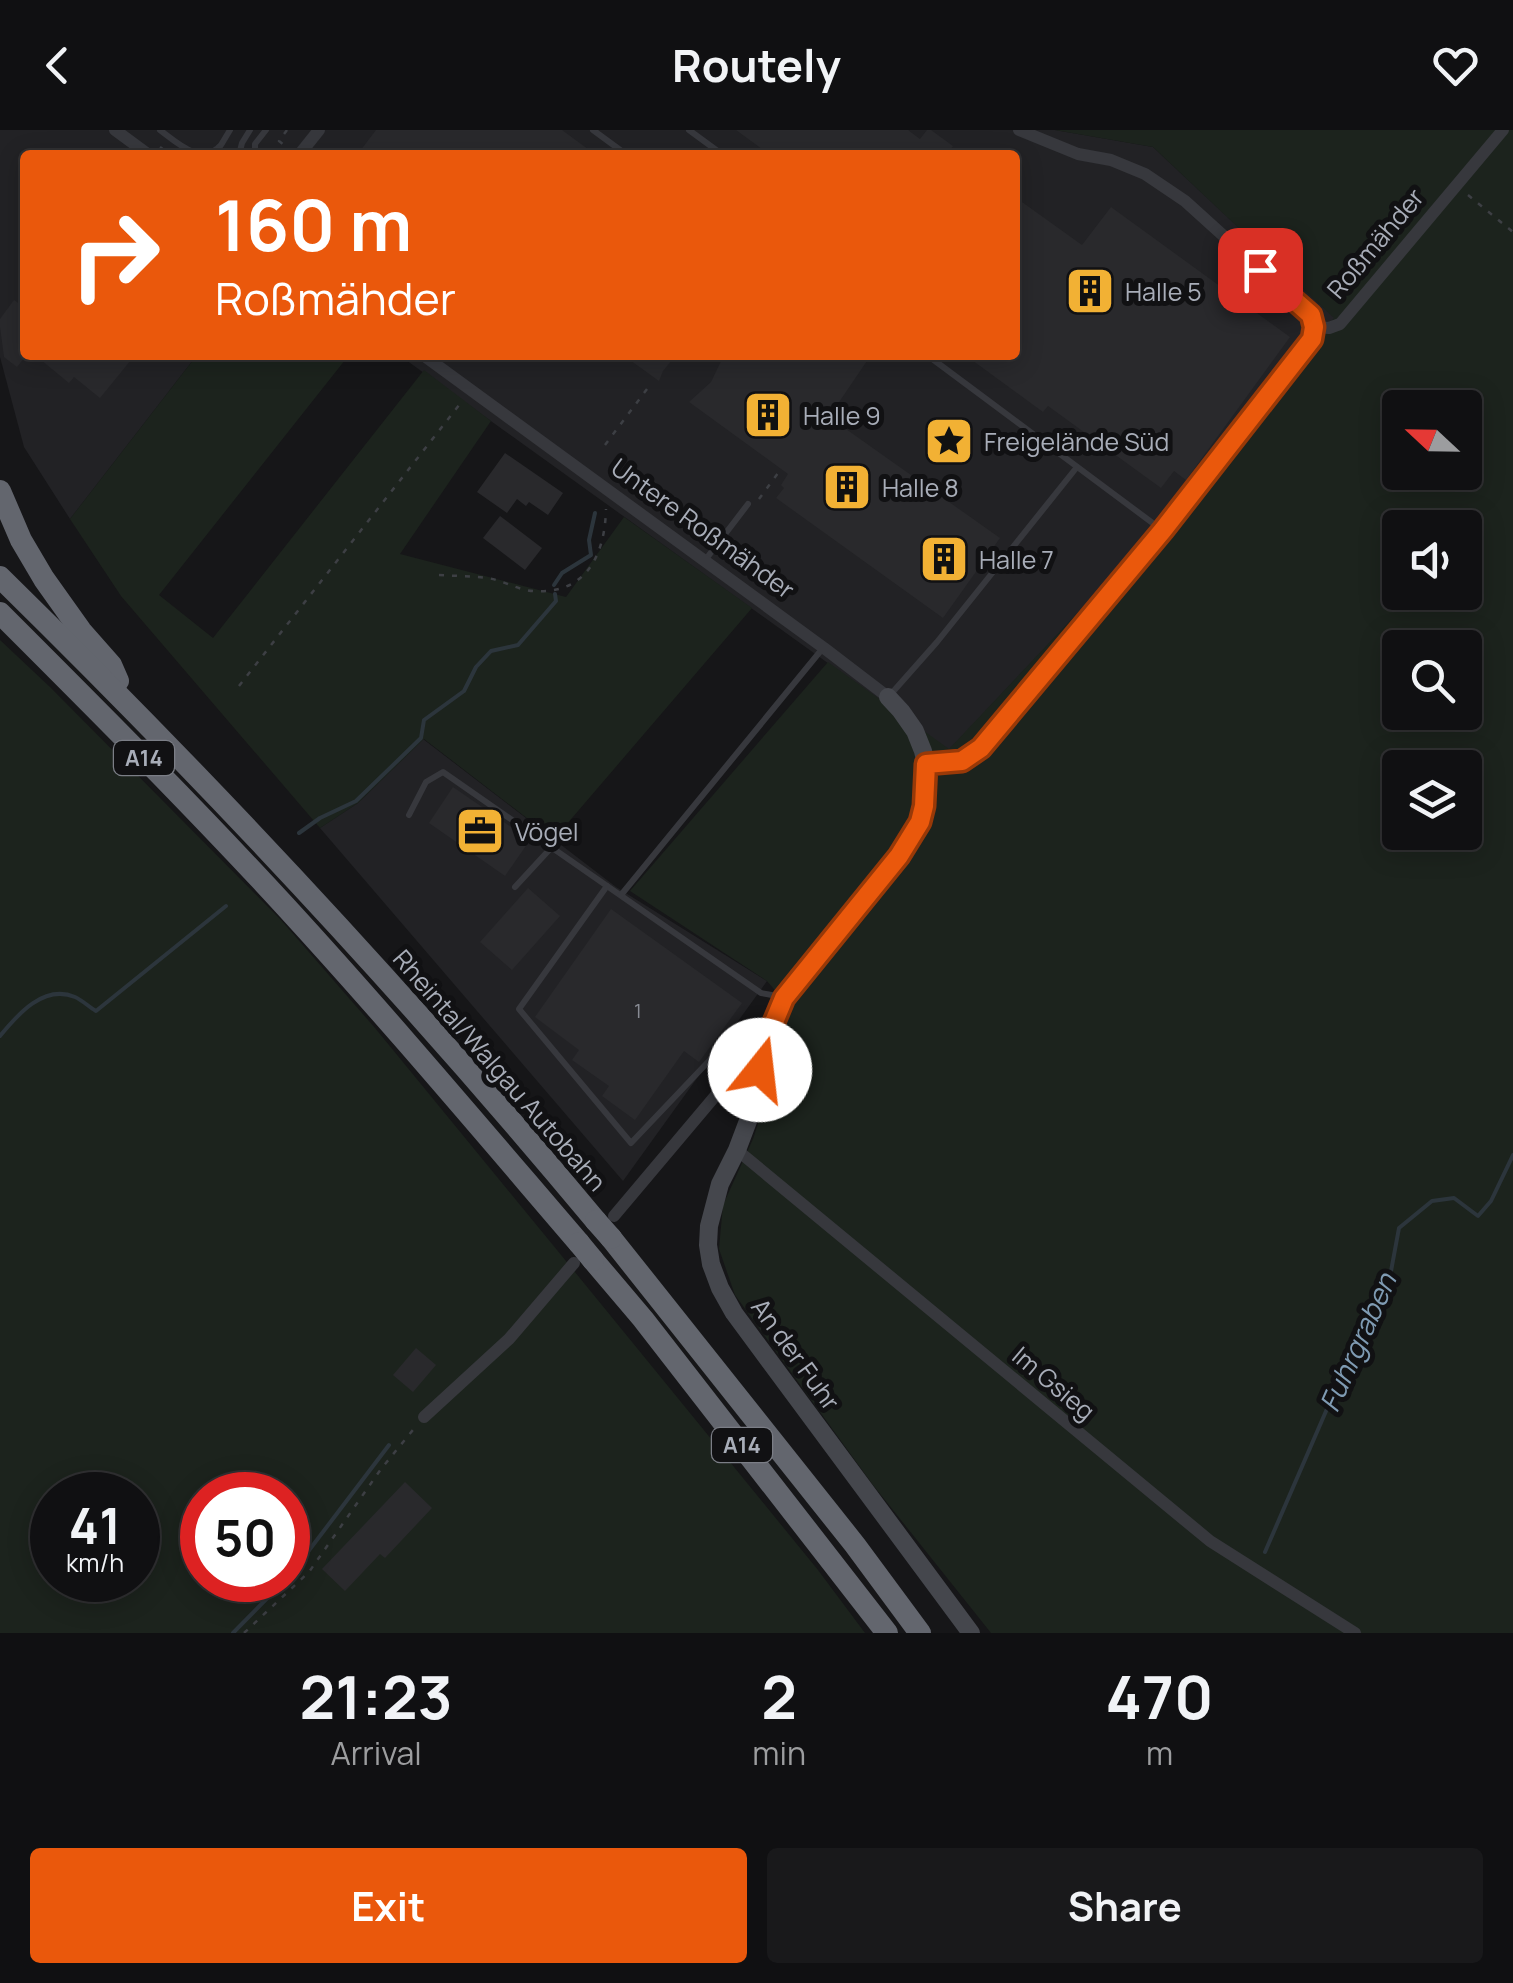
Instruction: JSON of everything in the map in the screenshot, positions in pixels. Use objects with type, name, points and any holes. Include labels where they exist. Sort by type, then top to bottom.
[{"type":"highway","points":[[0,490],[44,579],[111,665],[128,702]]},
{"type":"highway","name":"Rheintal/Walgau Autobahn","points":[[0,577],[128,702],[306,890],[607,1225],[920,1633]]},
{"type":"highway","name":"Rheintal/Walgau Autobahn","points":[[0,613],[132,745],[366,995],[582,1255],[643,1319],[887,1633]]},
{"type":"main road","name":"Untere Roßmähder","points":[[888,697],[916,731],[926,764]]},
{"type":"main road","points":[[760,1070],[784,998],[906,846],[920,822],[926,764]]},
{"type":"main road","name":"An der Fuhr","points":[[760,1070],[751,1113],[720,1184],[708,1226],[708,1245],[720,1288],[734,1313],[970,1633]]},
{"type":"street","points":[[115,130],[143,150]]},
{"type":"street","points":[[302,150],[319,130]]},
{"type":"street","points":[[1019,130],[1045,135],[1078,154],[1111,160],[1144,174],[1184,201],[1311,315],[1314,327]]},
{"type":"street","name":"Roßmähder","points":[[926,764],[962,761],[981,748],[1163,530],[1312,339],[1314,327],[1340,324],[1503,130]]},
{"type":"street","name":"Untere Roßmähder","points":[[433,360],[888,697]]},
{"type":"street","points":[[607,1225],[716,1096],[735,1063],[760,1070]]},
{"type":"street","name":"Im Gsieg","points":[[737,1150],[1210,1542],[1355,1633]]},
{"type":"street","points":[[424,1416],[509,1340],[582,1255]]},
{"type":"lane","points":[[160,130],[190,150]]},
{"type":"lane","points":[[221,150],[218,149],[230,130]]},
{"type":"lane","points":[[689,130],[716,150]]},
{"type":"lane","points":[[596,131],[621,150]]},
{"type":"lane","points":[[934,360],[1163,530]]},
{"type":"lane","points":[[888,697],[1077,467]]},
{"type":"lane","points":[[705,560],[748,504]]},
{"type":"lane","points":[[621,895],[824,648]]},
{"type":"lane","points":[[409,815],[426,782],[443,772],[762,993],[784,998]]},
{"type":"lane","points":[[515,888],[550,848]]},
{"type":"lane","points":[[607,886],[519,1009],[631,1143],[726,1042],[735,1063]]},
{"type":"path","points":[[287,130],[279,140],[292,150]]},
{"type":"path","points":[[1456,186],[1513,232]]},
{"type":"path","points":[[605,445],[646,389]]},
{"type":"path","points":[[239,686],[471,390]]},
{"type":"path","points":[[439,575],[490,578],[529,591],[554,591],[577,581],[595,563],[606,532],[606,488]]},
{"type":"path","points":[[244,1633],[309,1572],[380,1469],[424,1416]]},
{"type":"shaded area","points":[[0,130],[1055,130],[1153,147],[1335,318],[1150,536],[949,750],[406,360],[1020,360],[1020,150],[20,150],[20,360],[193,360],[70,519],[24,447],[0,357]]},
{"type":"shaded area","points":[[1055,130],[1513,130],[1513,1633],[991,1633],[873,1485],[735,1295],[719,1249],[723,1205],[753,1139],[768,1093],[775,1049],[790,1008],[767,981],[630,891],[828,662],[949,749],[1150,536],[1334,318],[1153,147]]},
{"type":"shaded area","points":[[193,360],[345,360],[159,595],[213,638],[424,370],[491,421],[400,554],[566,597],[624,517],[752,608],[554,839],[424,739],[358,803],[320,828],[121,596],[70,519]]},
{"type":"shaded area","points":[[0,640],[281,920],[557,1250],[865,1633],[0,1633]]},
{"type":"shaded area","points":[[423,739],[616,887],[767,981],[623,1181],[320,828],[358,803]]},
{"type":"building","points":[[376,130],[562,130],[589,150],[361,150]]},
{"type":"building","points":[[736,130],[908,130],[920,139],[931,130],[953,146],[950,150],[763,150]]},
{"type":"building","points":[[1020,201],[1082,245],[1111,207],[1290,337],[1186,480],[1174,471],[1161,488],[1048,406],[1043,412],[972,360],[1020,360]]},
{"type":"building","points":[[14,300],[20,304],[23,360],[17,367],[4,357],[0,319]]},
{"type":"building","points":[[41,360],[131,360],[100,398],[74,377],[69,383]]},
{"type":"building","points":[[630,360],[672,360],[659,381]]},
{"type":"building","points":[[722,360],[868,360],[829,417],[1000,538],[943,618],[776,498],[788,474],[689,402],[711,382]]},
{"type":"building","points":[[505,453],[563,493],[548,515],[517,499],[507,513],[477,492]]},
{"type":"building","points":[[500,516],[542,548],[525,570],[483,538]]},
{"type":"building","name":"Vögel","points":[[453,787],[530,840],[505,876],[429,823]]},
{"type":"building","points":[[528,888],[560,916],[512,970],[480,942]]},
{"type":"building","points":[[611,909],[742,1003],[699,1062],[684,1051],[635,1120],[602,1096],[609,1086],[572,1060],[579,1050],[535,1017]]},
{"type":"building","points":[[416,1348],[436,1365],[413,1392],[393,1375]]},
{"type":"building","points":[[405,1482],[432,1508],[385,1558],[380,1554],[345,1591],[322,1569]]},
{"type":"waterway","points":[[554,585],[562,573],[591,555],[589,540],[595,513]]},
{"type":"waterway","points":[[299,833],[356,801],[421,738],[424,720],[464,691],[476,667],[491,651],[518,645],[556,601],[555,594]]},
{"type":"waterway","points":[[0,1036],[33,1003],[53,995],[75,997],[96,1011],[226,906]]},
{"type":"waterway","name":"Fuhrgraben","points":[[1265,1552],[1346,1365],[1389,1282],[1399,1228],[1432,1201],[1454,1198],[1478,1216],[1491,1201],[1513,1155]]},
{"type":"waterway","points":[[310,1549],[389,1445]]},
{"type":"waterway","points":[[233,1633],[263,1602]]},
{"type":"place","name":"Halle 5","points":[[1090,291]]},
{"type":"place","name":"Halle 9","points":[[768,415]]},
{"type":"place","name":"Freigelände Süd","points":[[949,441]]},
{"type":"place","name":"Halle 8","points":[[847,487]]},
{"type":"place","name":"Halle 7","points":[[944,559]]},
{"type":"place","name":"Vögel","points":[[480,831]]},
{"type":"route","points":[[760,1070],[784,998],[899,856],[920,822],[926,764],[962,761],[981,748],[1163,530],[1312,339],[1311,315],[1260,270]]}]
